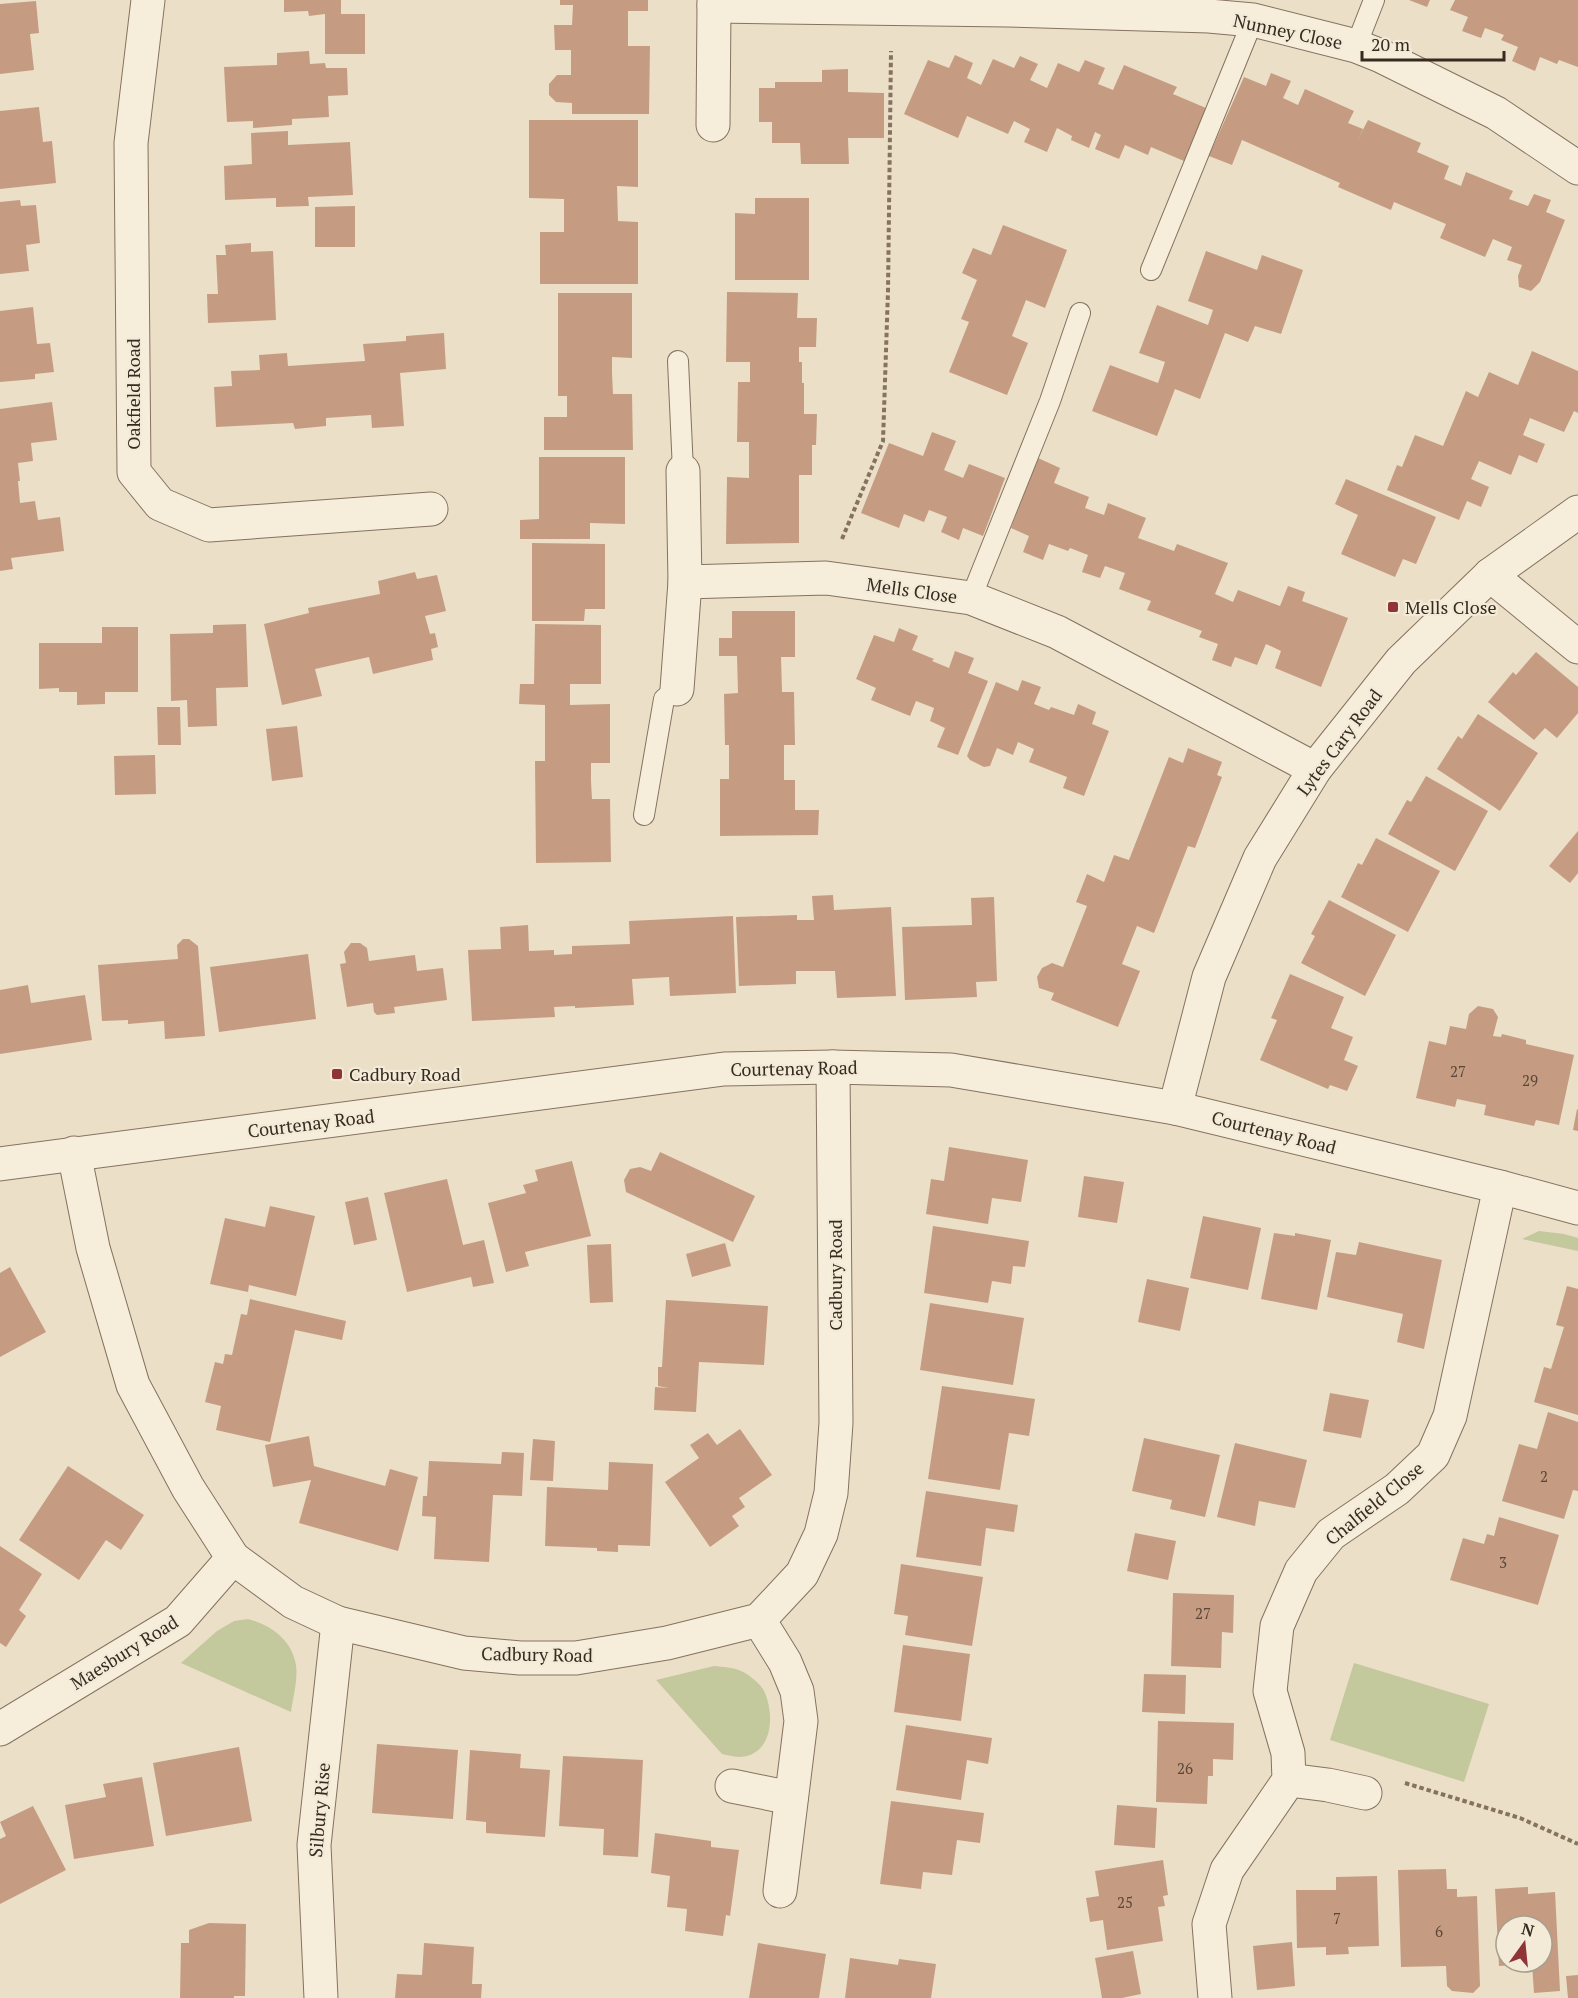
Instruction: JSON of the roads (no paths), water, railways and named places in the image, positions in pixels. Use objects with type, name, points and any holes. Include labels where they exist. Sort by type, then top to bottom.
[{"type":"street","name":"Oakfield Road","points":[[148,0],[131,143],[134,472],[160,504],[209,525],[431,509]]},
{"type":"street","name":"Nunney Close","points":[[713,125],[714,3],[892,10],[1009,5],[1253,20],[1356,46],[1496,112],[1578,168]]},
{"type":"street","points":[[677,689],[685,582],[683,471]]},
{"type":"street","name":"Lytes Cary Road","points":[[1174,1108],[1209,977],[1260,858],[1315,769],[1401,661],[1490,575],[1578,512]]},
{"type":"street","points":[[1490,575],[1578,647]]},
{"type":"street","name":"Mells Close","points":[[685,582],[826,578],[970,598],[1057,632],[1315,769]]},
{"type":"street","name":"Courtenay Road","points":[[0,1164],[724,1069],[833,1067],[951,1070],[1174,1108],[1500,1187],[1578,1209]]},
{"type":"street","name":"Cadbury Road","points":[[74,1154],[93,1248],[133,1385],[188,1488],[233,1558],[293,1602],[338,1623],[464,1653],[520,1658],[576,1658],[667,1643],[759,1620],[802,1574],[821,1534],[831,1493],[836,1423],[833,1067]]},
{"type":"street","name":"Chalfield Close","points":[[1289,1780],[1288,1753],[1270,1691],[1277,1626],[1301,1571],[1331,1534],[1397,1489],[1432,1455],[1450,1416],[1500,1187]]},
{"type":"street","name":"Maesbury Road","points":[[0,1729],[178,1621],[233,1558]]},
{"type":"street","points":[[759,1620],[785,1662],[797,1691],[801,1721],[780,1890]]},
{"type":"street","name":"Silbury Rise","points":[[321,1998],[314,1845],[338,1623]]},
{"type":"street","points":[[1215,1998],[1209,1924],[1227,1870],[1289,1780],[1365,1793]]},
{"type":"street","points":[[732,1786],[791,1797]]},
{"type":"lane","points":[[1356,46],[1374,0]]},
{"type":"lane","points":[[1151,270],[1253,20]]},
{"type":"lane","points":[[970,598],[1050,401],[1080,313]]},
{"type":"lane","points":[[678,361],[683,471]]},
{"type":"lane","points":[[644,815],[664,699],[677,689]]},
{"type":"place","name":"Mells Close","points":[[1393,607]]},
{"type":"place","name":"Cadbury Road","points":[[337,1074]]}]
